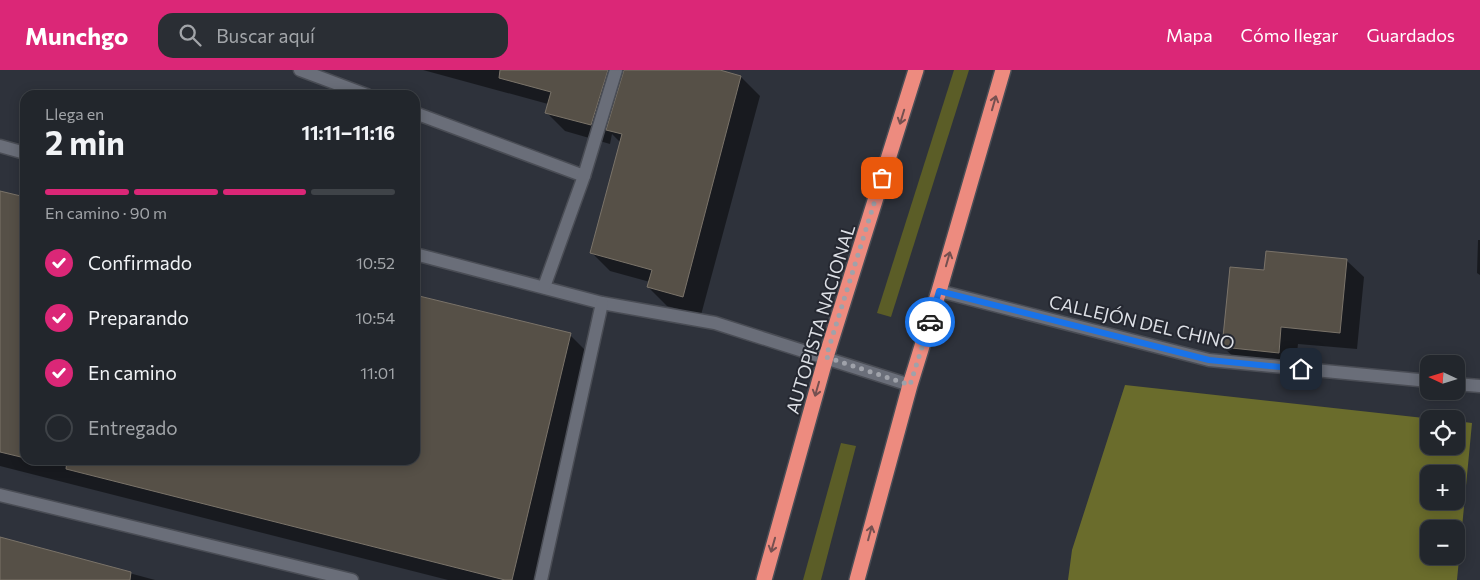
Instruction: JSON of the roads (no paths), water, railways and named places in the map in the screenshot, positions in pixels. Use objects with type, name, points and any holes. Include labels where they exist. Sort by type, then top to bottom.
[{"type":"highway","name":"AUTOPISTA NACIONAL","points":[[764,580],[826,357],[916,70]]},
{"type":"highway","points":[[857,580],[910,385],[1003,70]]},
{"type":"street","points":[[300,70],[354,90]]},
{"type":"street","points":[[544,287],[584,176],[616,70]]},
{"type":"street","points":[[420,115],[584,176]]},
{"type":"street","points":[[0,146],[20,152]]},
{"type":"street","points":[[420,255],[602,303],[715,323],[910,385]]},
{"type":"street","name":"CALLEJÓN DEL CHINO","points":[[939,291],[1209,360],[1420,380]]},
{"type":"street","points":[[541,580],[602,303]]},
{"type":"street","points":[[1465,385],[1480,386]]},
{"type":"street","points":[[0,496],[352,580]]}]
